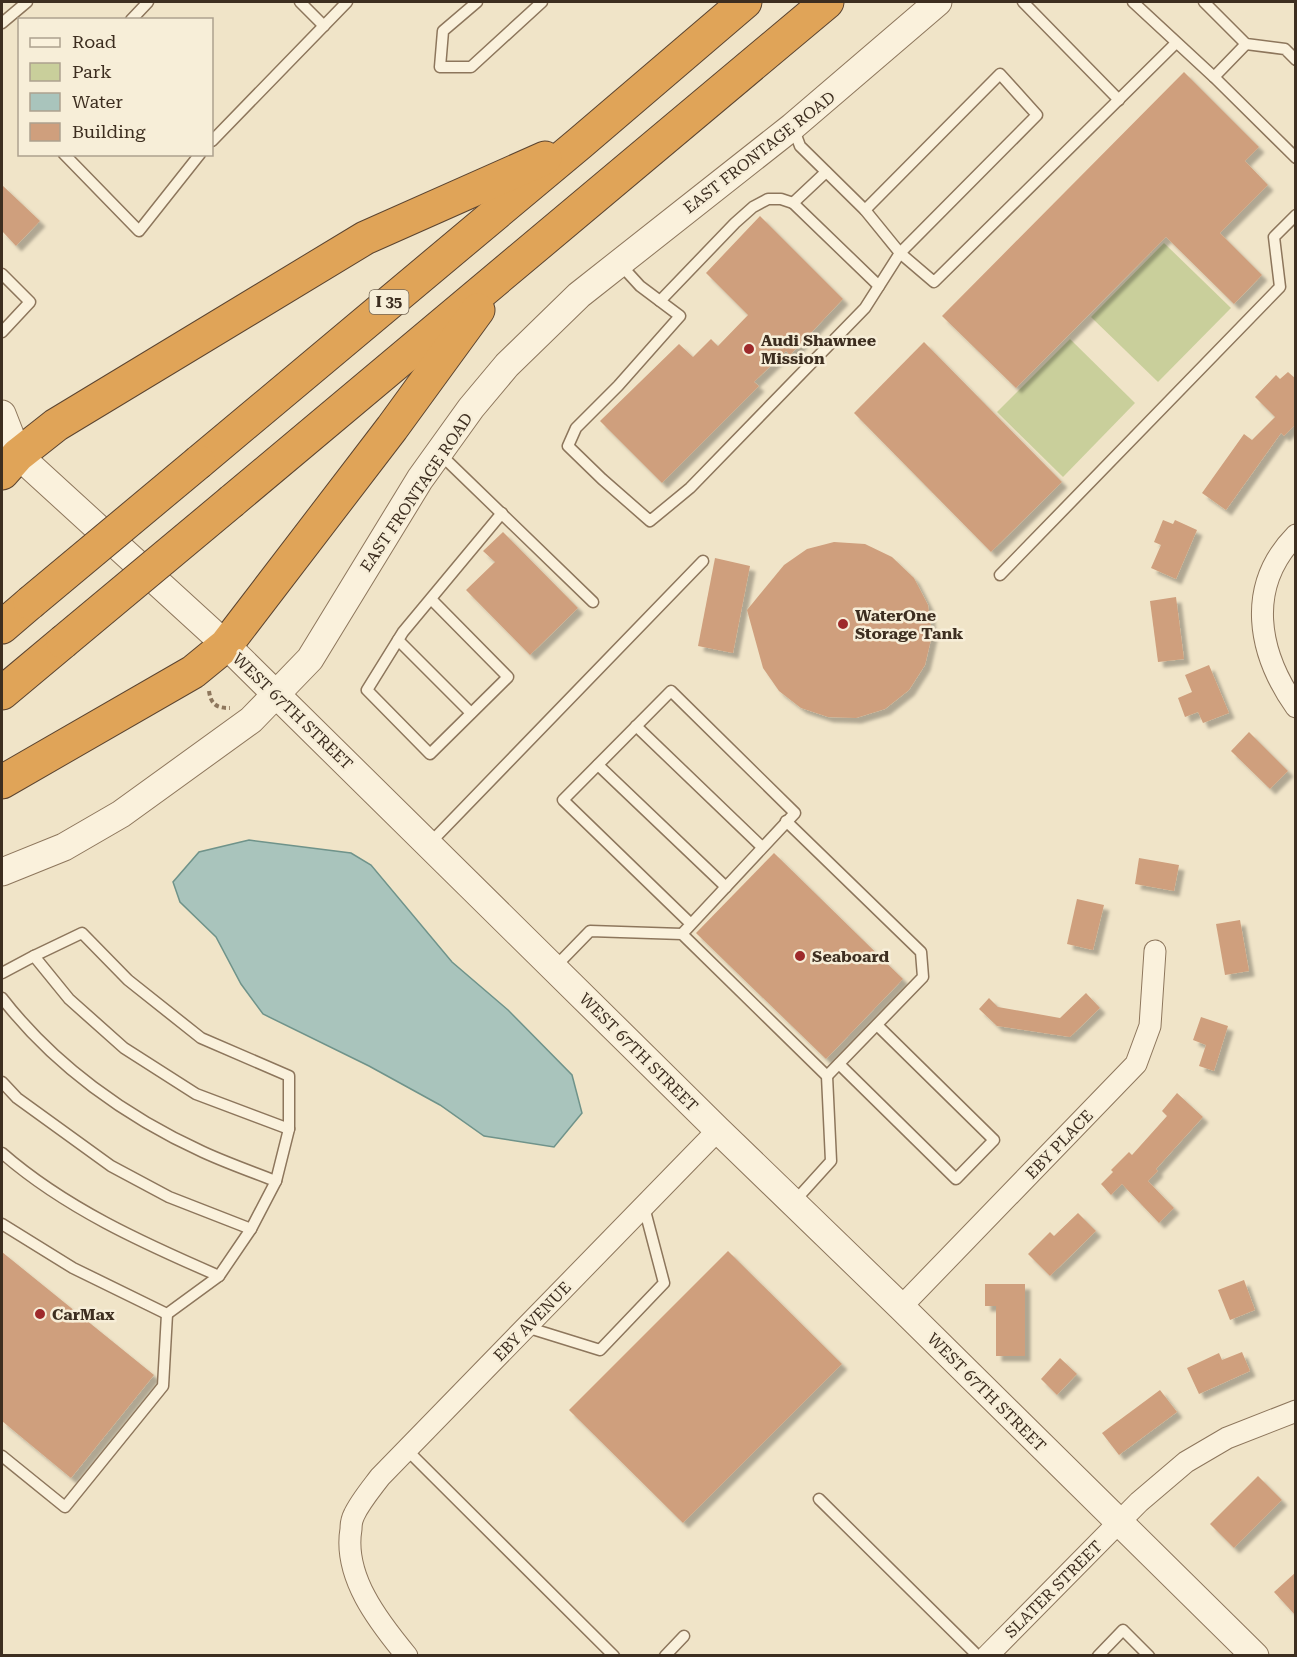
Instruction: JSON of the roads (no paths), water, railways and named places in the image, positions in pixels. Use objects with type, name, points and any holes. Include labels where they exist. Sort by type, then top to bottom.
[{"type":"highway","name":"I 35","points":[[2,627],[745,2]]},
{"type":"highway","points":[[2,693],[827,2]]},
{"type":"highway","points":[[7,460],[56,425],[364,238],[580,143]]},
{"type":"highway","points":[[2,782],[193,672],[226,645],[385,438],[509,267]]},
{"type":"street","name":"EAST FRONTAGE ROAD","points":[[2,872],[64,847],[121,814],[251,720],[310,659],[390,526],[438,452],[507,366],[572,302],[619,262],[792,127],[938,2]]},
{"type":"street","name":"WEST 67TH STREET","points":[[2,414],[7,460],[226,645],[1255,1656]]},
{"type":"street","points":[[1296,535],[1278,557],[1265,587],[1262,618],[1267,655],[1280,686],[1296,707]]},
{"type":"street","name":"EBY PLACE","points":[[901,1307],[1136,1064],[1150,1026],[1155,951]]},
{"type":"street","name":"EBY AVENUE","points":[[407,1656],[394,1641],[363,1593],[354,1574],[348,1546],[353,1516],[380,1477],[718,1130]]},
{"type":"street","name":"SLATER STREET","points":[[990,1654],[1139,1502],[1186,1462],[1227,1438],[1296,1411]]},
{"type":"lane","points":[[2,23],[27,2]]},
{"type":"lane","points":[[133,18],[148,2]]},
{"type":"lane","points":[[300,2],[324,26]]},
{"type":"lane","points":[[213,140],[347,2]]},
{"type":"lane","points":[[477,2],[443,31],[440,67],[471,67],[542,2]]},
{"type":"lane","points":[[1023,2],[1119,100]]},
{"type":"lane","points":[[1133,2],[1214,77],[1296,158]]},
{"type":"lane","points":[[1204,2],[1245,44],[1285,49],[1296,60]]},
{"type":"lane","points":[[792,127],[800,146],[865,210],[900,253],[934,282],[1176,43]]},
{"type":"lane","points":[[1214,77],[1245,44]]},
{"type":"lane","points":[[619,262],[640,286],[680,316],[618,386],[576,428],[568,446],[650,521],[690,488],[865,308],[900,253],[1037,114],[1000,74],[865,210]]},
{"type":"lane","points":[[66,156],[138,231],[198,156]]},
{"type":"lane","points":[[793,203],[826,171]]},
{"type":"lane","points":[[660,301],[753,207],[768,199],[781,199],[793,203],[879,286]]},
{"type":"lane","points":[[1000,575],[1280,287],[1274,237],[1296,215]]},
{"type":"lane","points":[[2,274],[30,302],[2,332]]},
{"type":"lane","points":[[438,452],[593,602]]},
{"type":"lane","points":[[431,599],[508,677],[430,754],[367,690],[398,640],[431,599],[502,513]]},
{"type":"lane","points":[[429,844],[703,561]]},
{"type":"lane","points":[[398,640],[471,713]]},
{"type":"lane","points":[[682,934],[795,813],[671,691],[563,800],[691,924]]},
{"type":"lane","points":[[636,726],[762,847]]},
{"type":"lane","points":[[598,765],[726,887]]},
{"type":"lane","points":[[786,821],[921,952],[923,977],[827,1076]]},
{"type":"lane","points":[[554,968],[590,931],[682,934],[827,1076],[831,1161],[793,1203]]},
{"type":"lane","points":[[2,973],[82,933],[128,980],[201,1038],[289,1076],[290,1129],[276,1181],[251,1229],[219,1276],[168,1314],[163,1386],[65,1507],[2,1456]]},
{"type":"lane","points":[[34,956],[69,999],[124,1048],[196,1094],[290,1129]]},
{"type":"lane","points":[[2,998],[24,1027],[81,1078],[136,1117],[203,1152],[276,1181]]},
{"type":"lane","points":[[839,1064],[956,1179],[994,1140],[877,1025]]},
{"type":"lane","points":[[2,1082],[17,1098],[111,1166],[169,1197],[251,1229]]},
{"type":"lane","points":[[2,1153],[17,1166],[82,1210],[153,1247],[219,1276]]},
{"type":"lane","points":[[526,1327],[600,1350],[664,1283],[644,1206]]},
{"type":"lane","points":[[2,1224],[73,1268],[168,1314]]},
{"type":"lane","points":[[407,1450],[614,1656]]},
{"type":"lane","points":[[819,1499],[990,1654]]},
{"type":"lane","points":[[1098,1656],[1123,1630],[1149,1656]]},
{"type":"lane","points":[[665,1656],[684,1636]]},
{"type":"water","points":[[249,840],[351,853],[371,865],[452,962],[508,1010],[572,1075],[582,1113],[554,1147],[484,1136],[440,1105],[369,1066],[263,1014],[241,984],[216,937],[180,902],[173,882],[199,852]]},
{"type":"place","name":"Audi Shawnee Mission","points":[[749,349]]},
{"type":"place","name":"WaterOne Storage Tank","points":[[843,624]]},
{"type":"place","name":"Seaboard","points":[[800,956]]},
{"type":"place","name":"CarMax","points":[[40,1314]]}]
